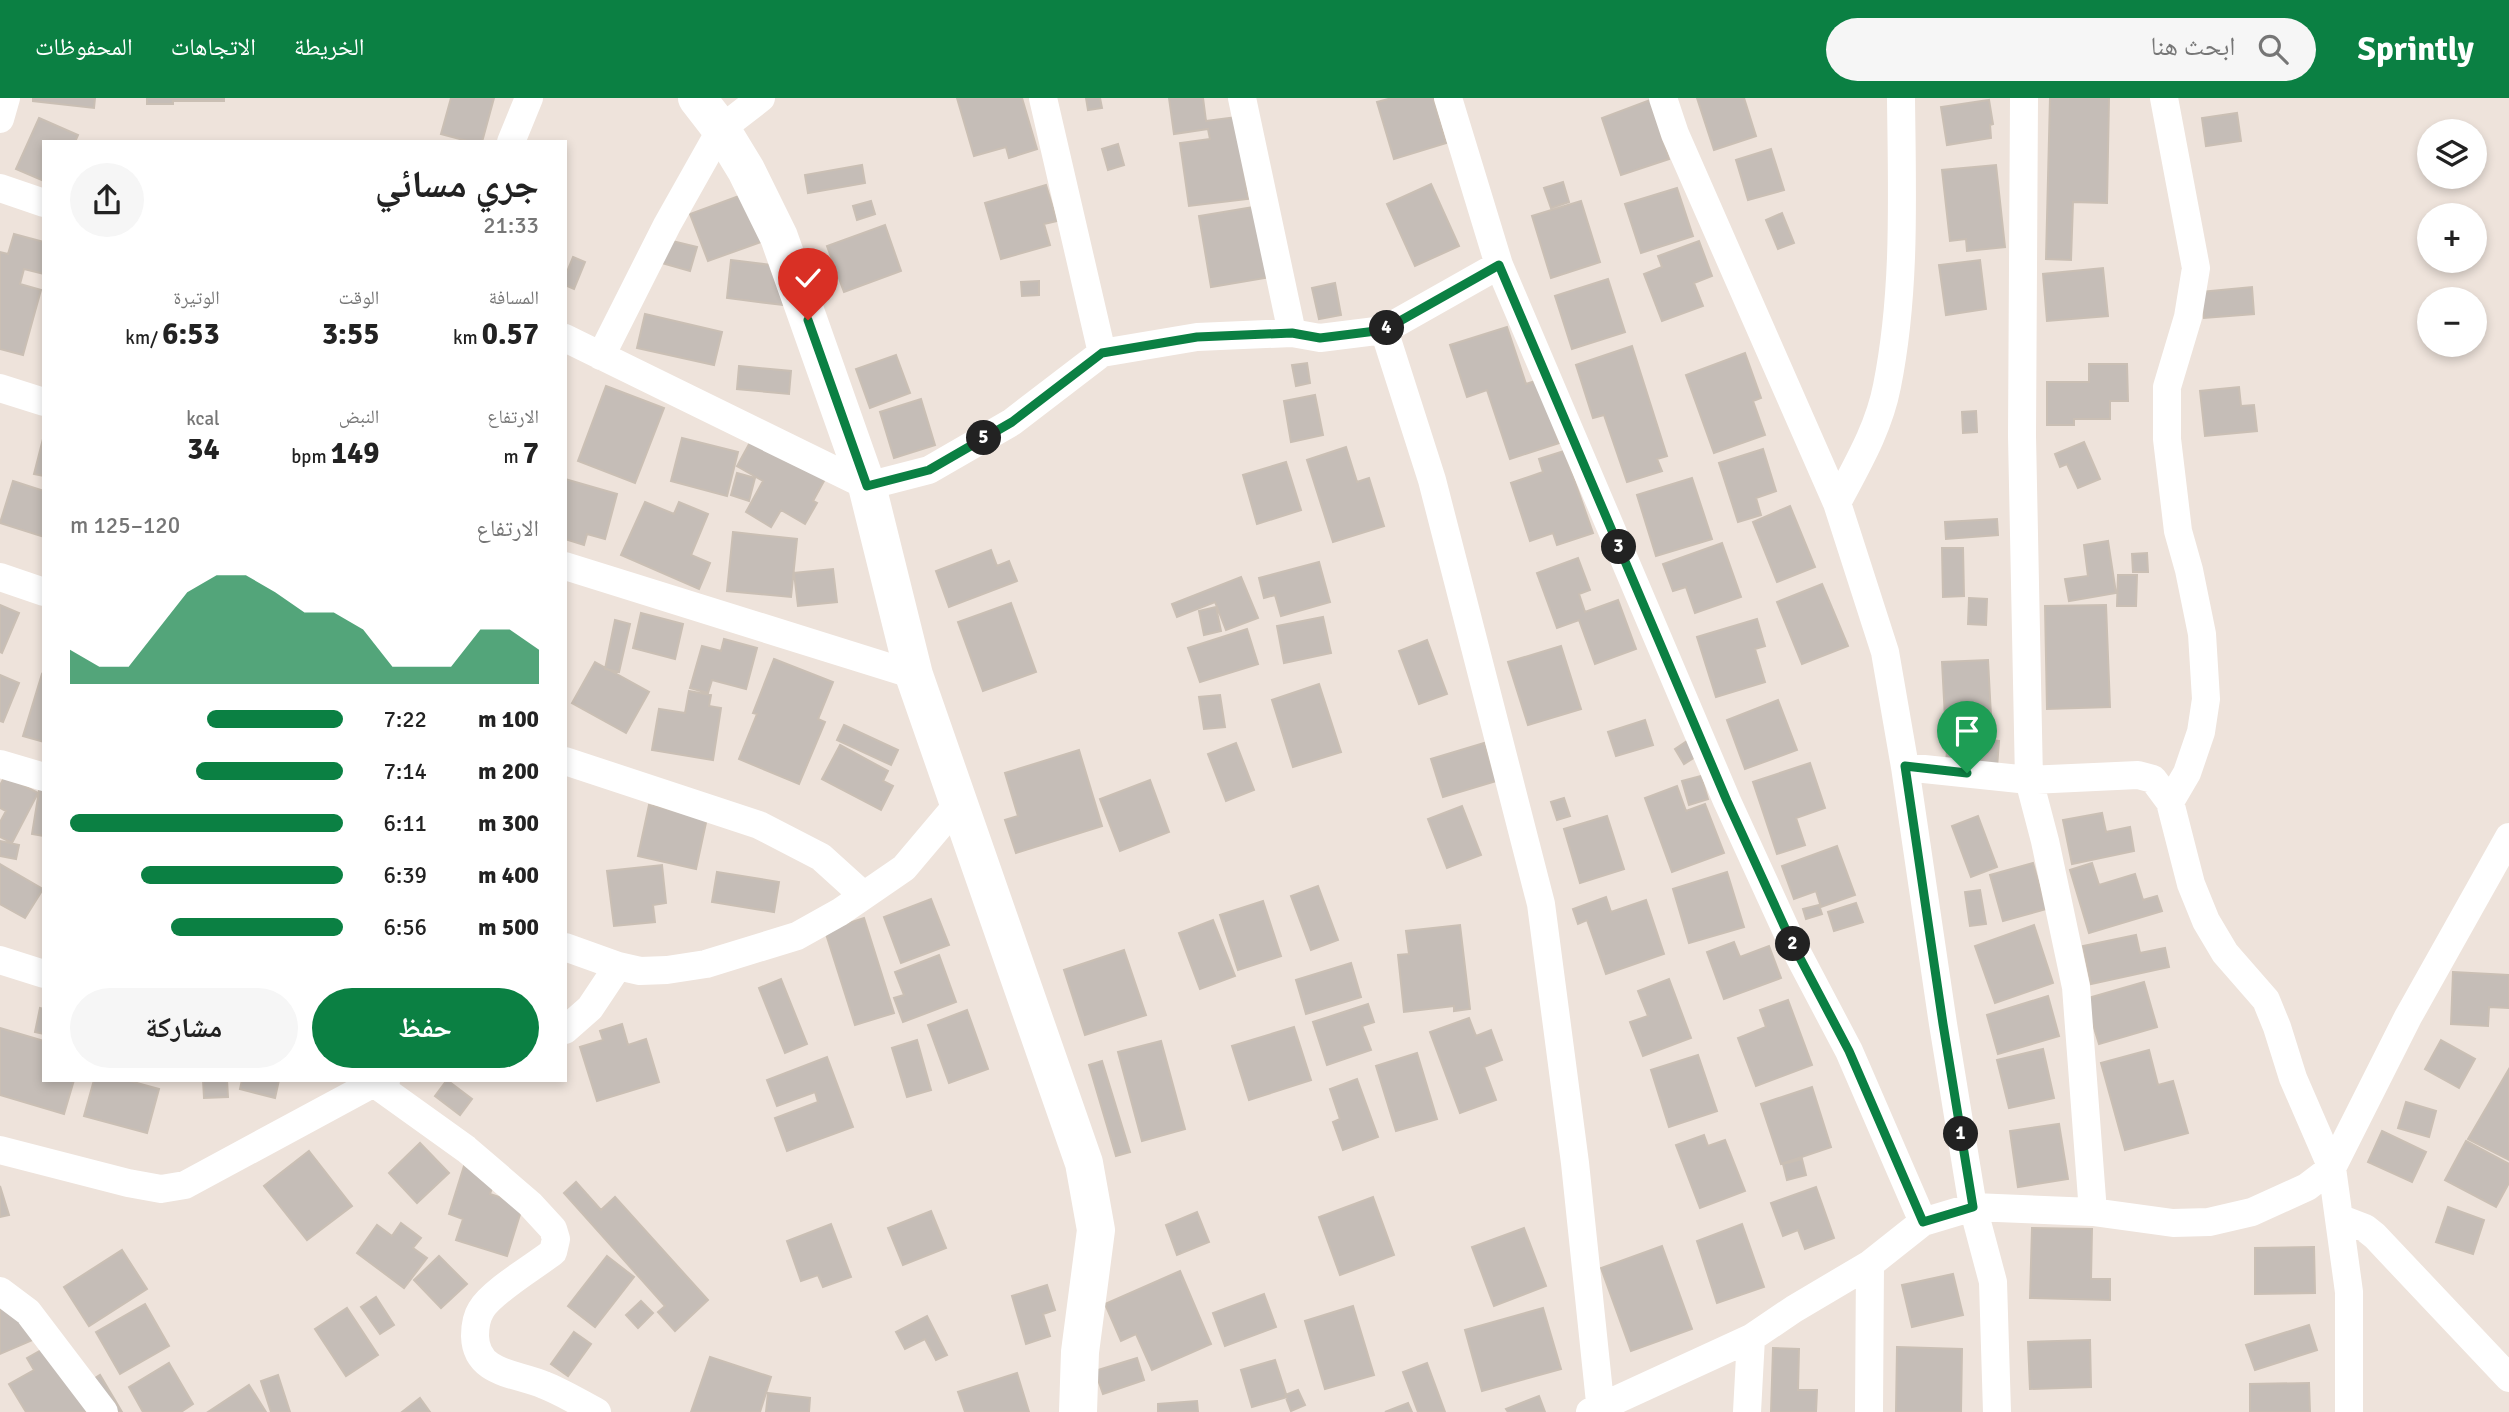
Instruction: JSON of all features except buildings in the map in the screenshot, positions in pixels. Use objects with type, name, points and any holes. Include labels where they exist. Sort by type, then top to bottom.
[{"type":"street","points":[[0,119],[6,98]]},
{"type":"street","points":[[512,140],[529,98]]},
{"type":"street","points":[[696,98],[721,128],[746,170],[779,237],[867,486],[914,675],[1084,1163],[1096,1230],[1080,1352],[1078,1412]]},
{"type":"street","points":[[601,356],[667,225],[721,128],[761,98]]},
{"type":"street","points":[[1043,98],[1102,353]]},
{"type":"street","points":[[1242,98],[1292,333]]},
{"type":"street","points":[[1448,98],[1499,265],[1727,801],[1791,941],[1849,1051],[1923,1222]]},
{"type":"street","points":[[1663,98],[1675,134],[1838,503],[1885,652],[1973,1207],[1993,1282],[1997,1412]]},
{"type":"street","points":[[1838,503],[1870,440],[1887,387],[1898,309],[1902,211],[1901,98]]},
{"type":"street","points":[[2024,98],[2022,436],[2029,780],[2045,841],[2076,988],[2093,1212]]},
{"type":"street","points":[[2164,98],[2196,268],[2188,317],[2167,387],[2167,439],[2178,531],[2202,634],[2206,699],[2201,732],[2188,773],[2170,802]]},
{"type":"street","points":[[0,188],[42,203]]},
{"type":"street","points":[[567,339],[867,486],[929,470],[1012,422],[1102,353],[1197,337],[1292,333],[1320,338],[1384,330],[1499,265]]},
{"type":"street","points":[[1384,330],[1432,480],[1541,904],[1574,1163],[1597,1411],[1751,1338],[1870,1264],[1923,1222],[1973,1207],[2093,1212],[2173,1223],[2209,1222],[2263,1207],[2307,1187],[2332,1168],[2408,1017],[2509,837]]},
{"type":"street","points":[[0,388],[42,401]]},
{"type":"street","points":[[567,567],[914,675]]},
{"type":"street","points":[[0,578],[42,591]]},
{"type":"street","points":[[567,762],[759,825],[821,857],[863,895]]},
{"type":"street","points":[[0,764],[42,776]]},
{"type":"street","points":[[1905,766],[2029,780],[2138,775],[2153,779],[2170,802],[2191,884],[2206,921],[2225,953],[2266,1000],[2292,1078],[2332,1168],[2349,1292],[2349,1412]]},
{"type":"street","points":[[567,948],[640,971],[667,970],[706,964],[797,936],[840,912],[904,868],[958,804]]},
{"type":"street","points":[[0,960],[42,973]]},
{"type":"street","points":[[567,1028],[590,1008],[618,966]]},
{"type":"street","points":[[0,1150],[128,1183],[161,1189],[185,1185],[377,1082]]},
{"type":"street","points":[[380,1082],[467,1149],[530,1203],[553,1229],[556,1239],[553,1252],[496,1294],[481,1309],[475,1325],[475,1343],[483,1360],[495,1371],[544,1385],[597,1412]]},
{"type":"street","points":[[2339,1218],[2365,1228],[2375,1236],[2509,1378]]},
{"type":"street","points":[[1869,1412],[1870,1264]]},
{"type":"street","points":[[0,1291],[28,1312],[104,1412]]},
{"type":"street","points":[[1747,1412],[1751,1338]]},
{"type":"route","points":[[808,320],[867,486],[929,470],[1012,422],[1102,353],[1197,337],[1292,333],[1320,338],[1384,330],[1499,265],[1727,801],[1791,941],[1849,1051],[1923,1222],[1973,1207],[1905,766],[1967,773]]}]
